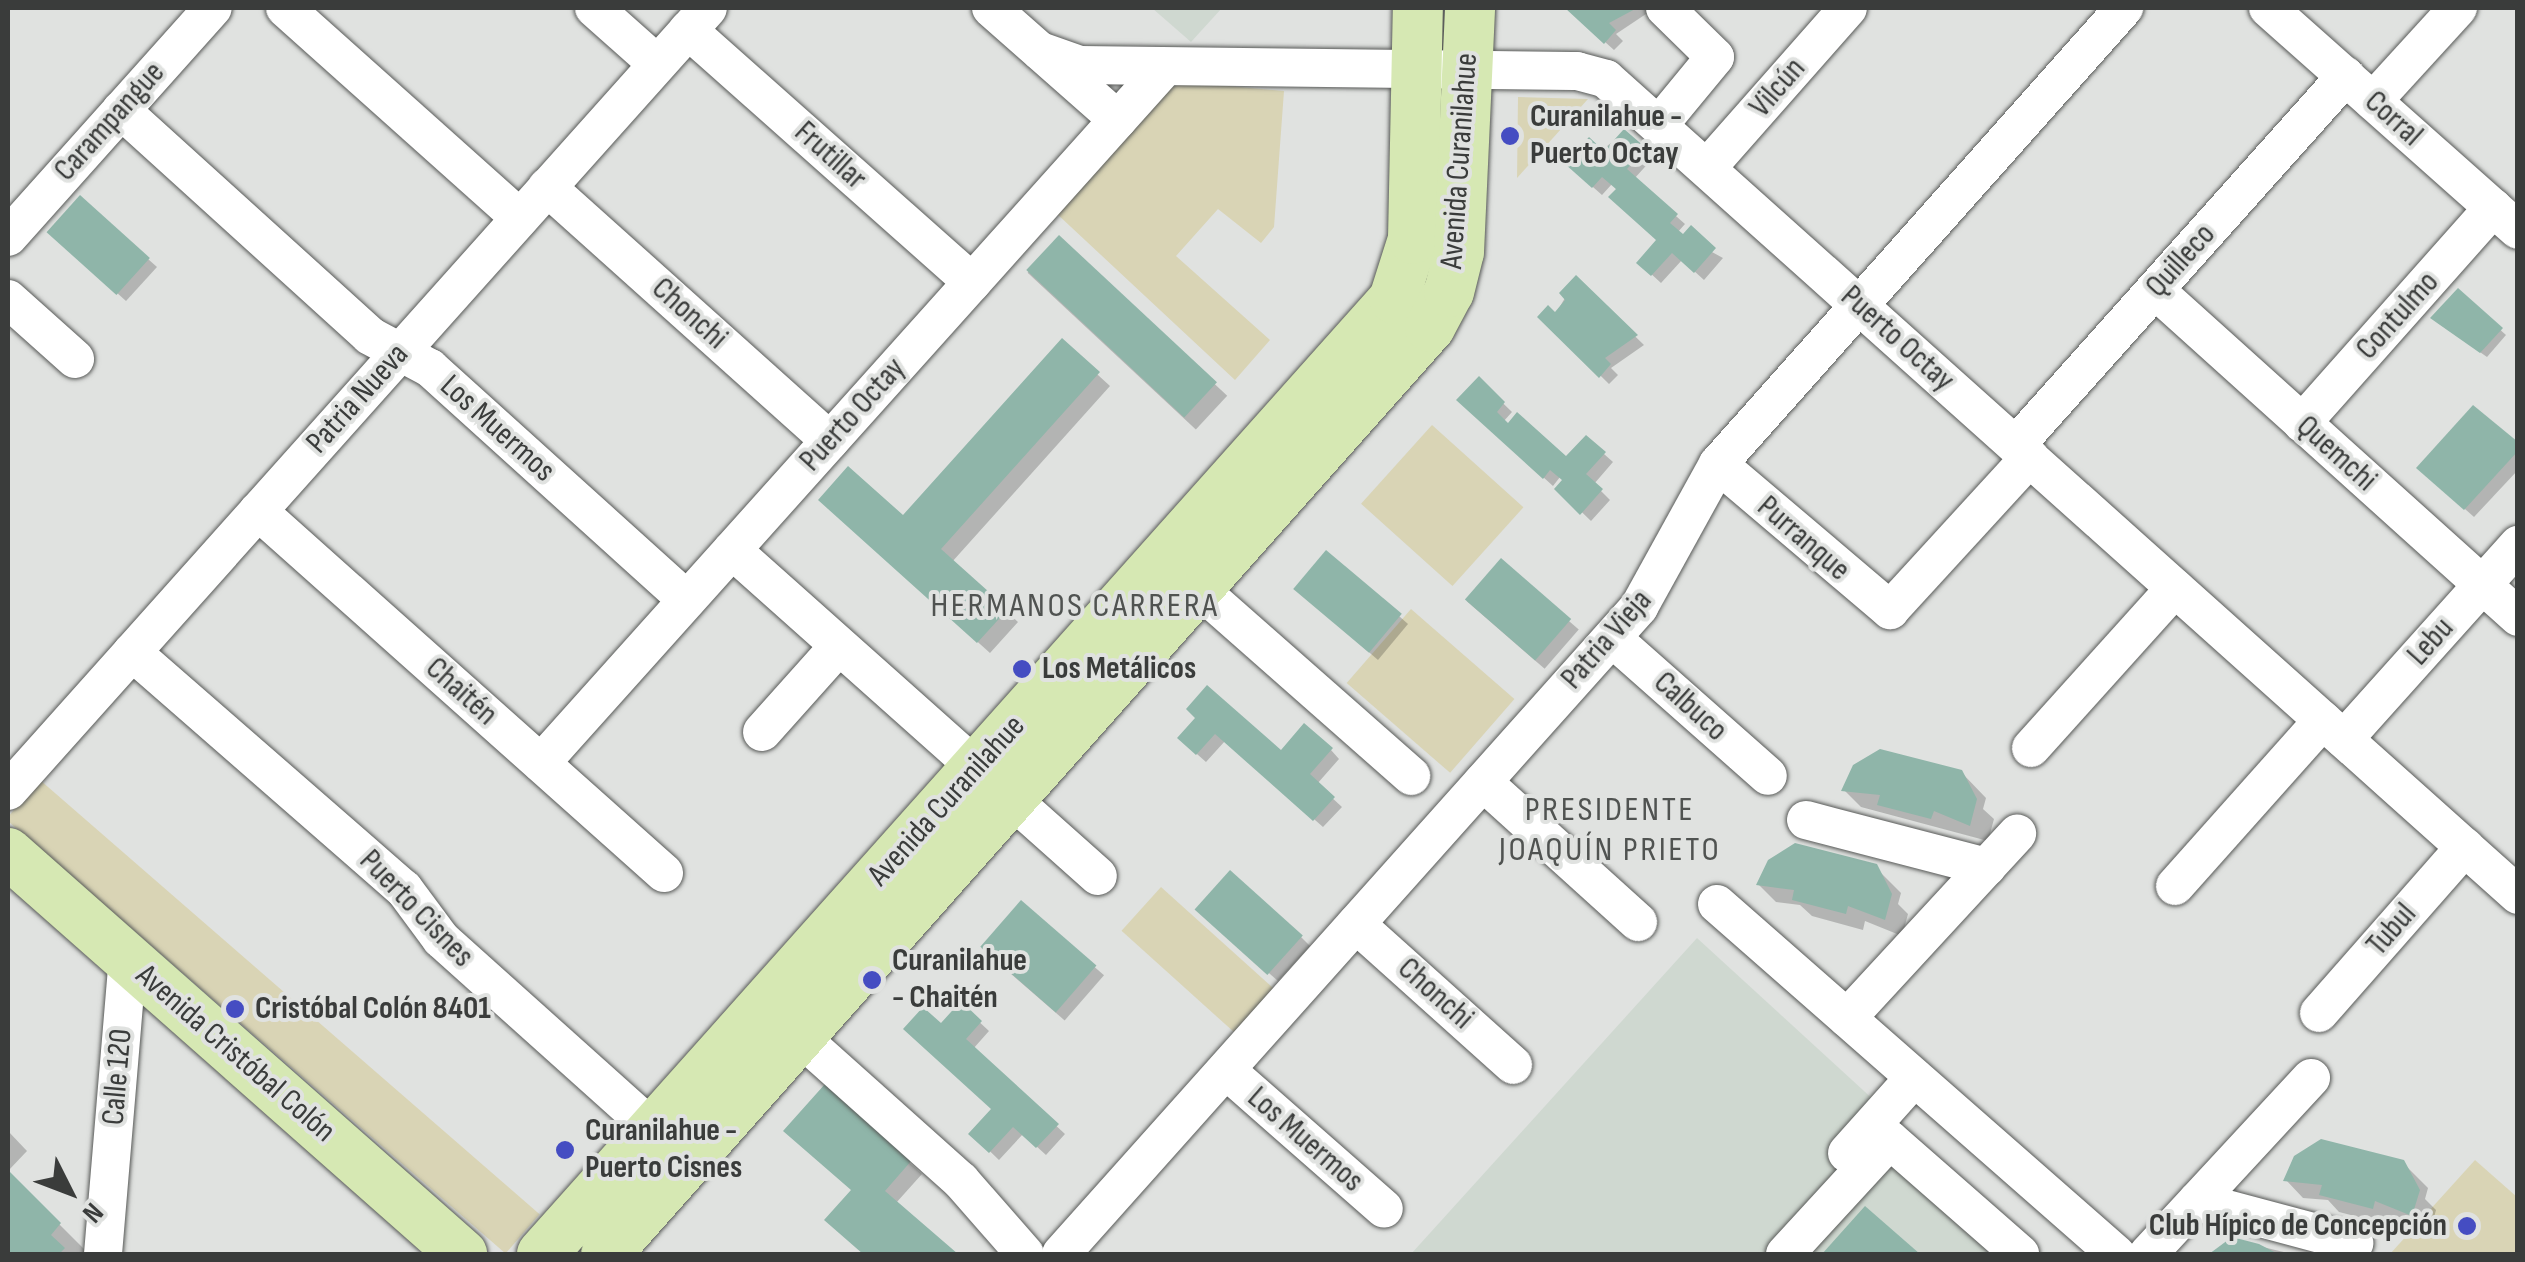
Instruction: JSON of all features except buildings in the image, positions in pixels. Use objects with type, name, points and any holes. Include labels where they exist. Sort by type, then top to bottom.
[{"type":"main road","name":"Avenida Curanilahue","points":[[1181,574],[1400,286],[1413,239],[1418,8]]},
{"type":"main road","name":"Avenida Curanilahue","points":[[606,1254],[782,1021],[1181,574],[1441,310],[1459,252],[1470,8]]},
{"type":"main road","name":"Avenida Cristóbal Colón","points":[[8,853],[462,1254]]},
{"type":"main road","name":"Avenida Curanilahue","points":[[542,1254],[654,1130],[782,1021]]},
{"type":"street","name":"Carampangue","points":[[8,235],[212,8]]},
{"type":"street","points":[[285,8],[520,218]]},
{"type":"street","points":[[594,8],[657,64]]},
{"type":"street","points":[[991,8],[1118,120]]},
{"type":"street","points":[[1659,126],[1715,58],[1665,8]]},
{"type":"street","name":"Vilcún","points":[[1707,168],[1848,8]]},
{"type":"street","name":"Patria Vieja","points":[[1062,1254],[1612,638],[1668,566],[1696,496],[1718,464],[2124,8]]},
{"type":"street","name":"Corral","points":[[2268,8],[2511,225]]},
{"type":"street","name":"Quilleco","points":[[1890,610],[2155,290],[2359,89],[2458,8]]},
{"type":"street","name":"Patria Nueva","points":[[8,791],[698,19]]},
{"type":"street","name":"Frutillar","points":[[698,19],[972,282]]},
{"type":"street","name":"Puerto Octay","points":[[1040,51],[1071,64],[1596,74],[1707,168],[2518,895]]},
{"type":"street","name":"Puerto Octay","points":[[541,763],[1165,67]]},
{"type":"street","name":"Los Muermos","points":[[121,110],[370,336],[430,368],[688,600]]},
{"type":"street","name":"Chonchi","points":[[547,188],[830,441]]},
{"type":"street","name":"Contulmo","points":[[2302,423],[2511,225]]},
{"type":"street","name":"Quemchi","points":[[2155,290],[2518,618]]},
{"type":"street","points":[[8,299],[75,359]]},
{"type":"street","name":"Purranque","points":[[1718,464],[1890,610]]},
{"type":"street","name":"Chaitén","points":[[258,511],[664,873]]},
{"type":"street","name":"Lebu","points":[[2176,886],[2518,545]]},
{"type":"street","points":[[732,550],[1098,876]]},
{"type":"street","points":[[1181,574],[1411,776]]},
{"type":"street","points":[[2030,748],[2176,588]]},
{"type":"street","name":"Calbuco","points":[[1612,638],[1768,776]]},
{"type":"street","points":[[762,732],[840,646]]},
{"type":"street","name":"Puerto Cisnes","points":[[132,652],[404,889],[441,939],[654,1130]]},
{"type":"street","points":[[1483,782],[1638,922]]},
{"type":"street","points":[[1806,820],[1986,866]]},
{"type":"street","points":[[1847,1018],[2018,834]]},
{"type":"street","name":"Tubul","points":[[2319,1013],[2465,848]]},
{"type":"street","points":[[1717,904],[2116,1254]]},
{"type":"street","name":"Chonchi","points":[[1356,924],[1514,1065]]},
{"type":"street","name":"Calle 120","points":[[102,1254],[128,959]]},
{"type":"street","points":[[782,1021],[974,1193],[1026,1254]]},
{"type":"street","name":"Los Muermos","points":[[1226,1070],[1384,1209]]},
{"type":"street","points":[[1754,1254],[1914,1078]]},
{"type":"street","points":[[2148,1254],[2311,1078]]},
{"type":"street","points":[[1785,1254],[1890,1140],[2020,1254]]},
{"type":"street","points":[[2197,1201],[2354,1243]]},
{"type":"shaded area","points":[[1152,8],[1222,8],[1191,42]]},
{"type":"shaded area","points":[[1186,82],[1284,91],[1274,227],[1261,243],[1218,209],[1176,256],[1270,340],[1235,380],[1056,213],[1162,91]]},
{"type":"shaded area","points":[[1518,97],[1588,99],[1517,178]]},
{"type":"shaded area","points":[[1432,425],[1523,507],[1452,586],[1361,504]]},
{"type":"shaded area","points":[[1411,609],[1514,699],[1450,773],[1347,683]]},
{"type":"shaded area","points":[[40,780],[540,1214],[506,1254],[8,821]]},
{"type":"shaded area","points":[[1161,887],[1276,991],[1237,1035],[1122,931]]},
{"type":"shaded area","points":[[1697,938],[2042,1254],[1411,1254]]},
{"type":"shaded area","name":"Club Hípico de Concepción","points":[[2475,1160],[2517,1197],[2517,1254],[2390,1254]]},
{"type":"place","name":"Curanilahue - Puerto Octay","points":[[1510,136]]},
{"type":"place","name":"Los Metálicos","points":[[1022,669]]},
{"type":"place","name":"Curanilahue - Chaitén","points":[[872,980]]},
{"type":"place","name":"Cristóbal Colón 8401","points":[[235,1009]]},
{"type":"place","name":"Curanilahue - Puerto Cisnes","points":[[565,1150]]},
{"type":"place","name":"Club Hípico de Concepción","points":[[2467,1226]]},
{"type":"district","name":"HERMANOS CARRERA","points":[[1075,606]]},
{"type":"district","name":"PRESIDENTE JOAQUÍN PRIETO","points":[[1610,830]]}]
